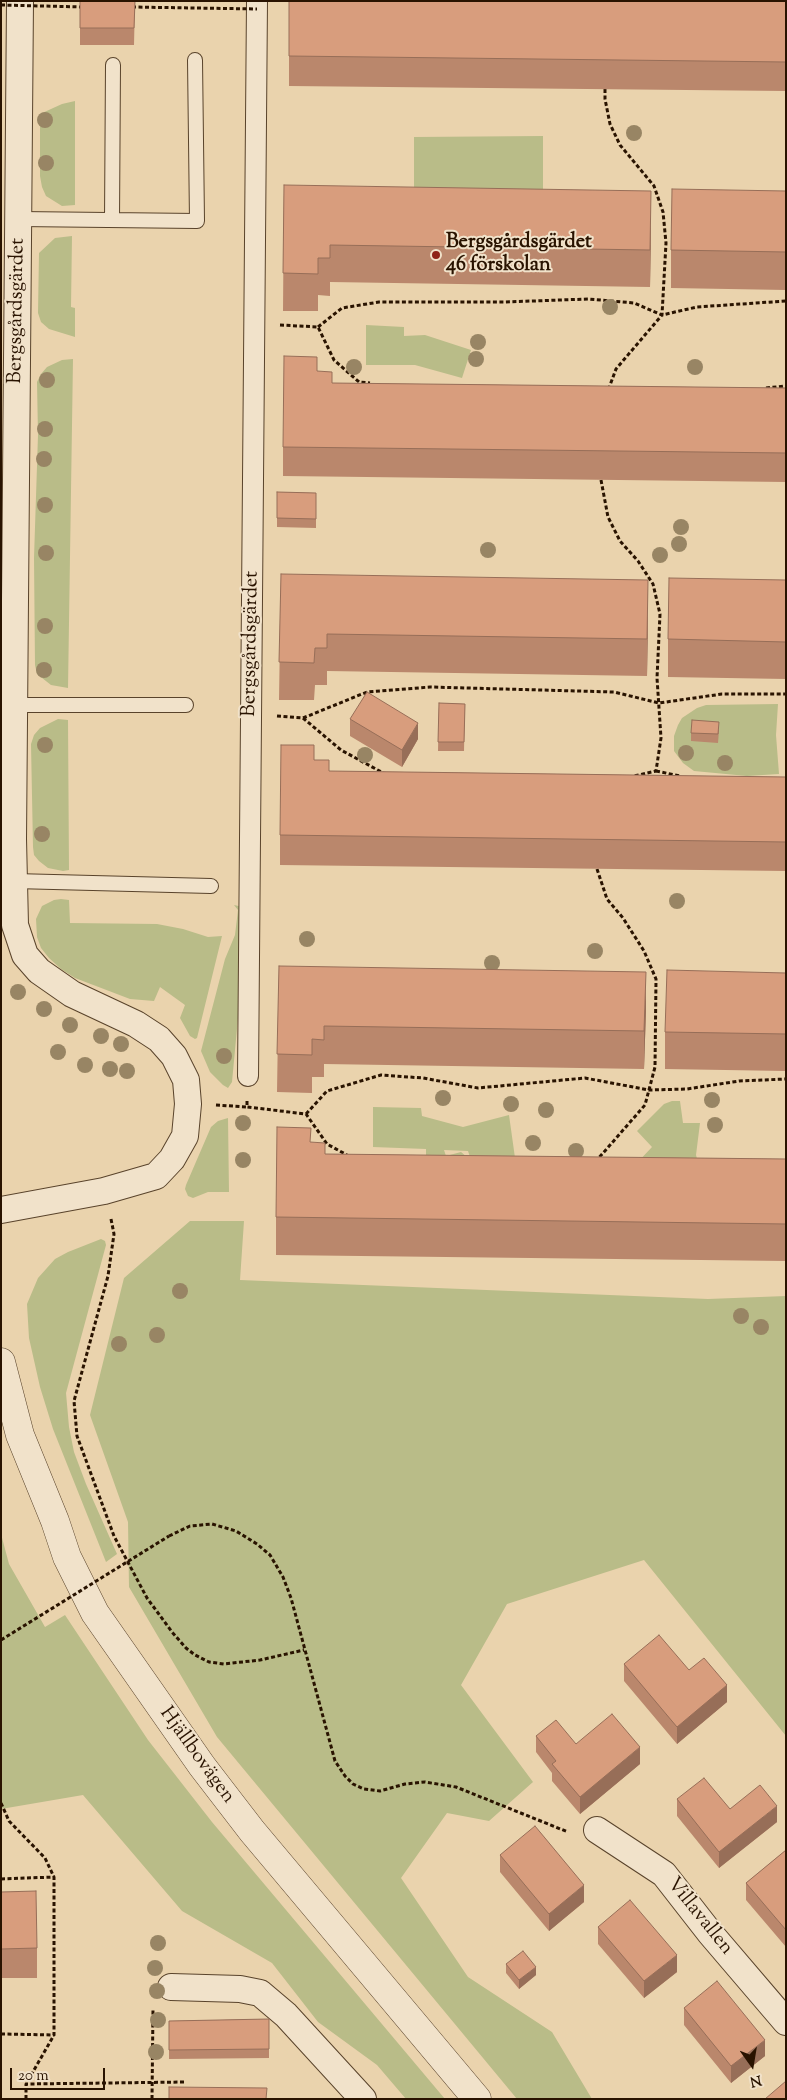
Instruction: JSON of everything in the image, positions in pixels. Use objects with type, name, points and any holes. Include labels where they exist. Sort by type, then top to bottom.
[{"type":"street","name":"Bergsgårdsgärdet","points":[[1,1210],[104,1191],[156,1176],[172,1159],[185,1136],[188,1104],[186,1080],[174,1056],[159,1039],[136,1024],[72,994],[39,971],[25,955],[15,925],[14,706],[20,1]]},
{"type":"street","name":"Bergsgårdsgärdet","points":[[248,1076],[257,5]]},
{"type":"street","name":"Hjällbovägen","points":[[1,1362],[20,1435],[55,1521],[67,1557],[95,1613],[202,1766],[252,1831],[478,2099]]},
{"type":"street","name":"Villavallen","points":[[597,1830],[664,1874],[710,1933],[786,2022]]},
{"type":"street","points":[[171,1987],[240,1989],[260,1993],[286,2015],[363,2099]]},
{"type":"lane","points":[[19,219],[197,221],[195,60]]},
{"type":"lane","points":[[112,220],[113,65]]},
{"type":"lane","points":[[14,706],[186,705]]},
{"type":"lane","points":[[14,881],[211,886]]},
{"type":"path","points":[[1,5],[87,6]]},
{"type":"path","points":[[126,7],[257,5]]},
{"type":"path","points":[[606,89],[605,99],[610,124],[620,144],[654,186],[663,212],[666,243],[662,315],[616,369],[608,391],[618,391]]},
{"type":"path","points":[[255,323],[318,328],[342,308],[379,302],[505,302],[588,299],[634,304],[662,315],[697,307],[786,301]]},
{"type":"path","points":[[318,328],[334,360],[359,382],[377,384]]},
{"type":"path","points":[[761,389],[786,386]]},
{"type":"path","points":[[601,480],[608,517],[620,541],[653,584],[660,614],[657,678],[661,738],[656,771]]},
{"type":"path","points":[[251,713],[303,718],[367,692],[430,687],[614,692],[658,703],[722,694],[786,694]]},
{"type":"path","points":[[303,718],[341,750],[385,774],[394,774]]},
{"type":"path","points":[[632,776],[656,771],[681,776]]},
{"type":"path","points":[[594,1164],[601,1153],[645,1105],[655,1067],[656,979],[644,951],[623,918],[607,899],[597,868]]},
{"type":"path","points":[[306,1114],[327,1091],[381,1075],[423,1078],[478,1088],[585,1078],[649,1090],[687,1089],[739,1081],[786,1079]]},
{"type":"path","points":[[248,1076],[247,1106],[306,1114],[327,1144],[350,1157]]},
{"type":"path","points":[[104,1191],[114,1234],[108,1276],[74,1400],[77,1436],[114,1536],[147,1598],[172,1632],[195,1655],[209,1662],[224,1664],[260,1660],[304,1650]]},
{"type":"path","points":[[1,1640],[169,1536],[190,1526],[212,1524],[236,1531],[257,1544],[270,1556],[283,1578],[291,1598],[335,1761],[344,1776],[364,1789],[380,1791],[405,1784],[425,1782],[456,1787],[576,1836],[597,1830]]},
{"type":"path","points":[[1,1804],[9,1821],[45,1858],[54,1877],[54,2034],[26,2084],[26,2099]]},
{"type":"path","points":[[1,1879],[54,1877]]},
{"type":"path","points":[[152,2099],[153,2005],[171,1987]]},
{"type":"path","points":[[1,2034],[54,2034]]},
{"type":"path","points":[[26,2084],[185,2082]]},
{"type":"green space","points":[[75,101],[75,205],[62,206],[46,196],[42,187],[40,176],[40,114],[62,104]]},
{"type":"green space","points":[[543,136],[543,199],[414,199],[414,137]]},
{"type":"green space","points":[[72,236],[71,307],[75,308],[75,337],[49,329],[41,322],[38,313],[39,253],[55,238]]},
{"type":"green space","points":[[366,325],[404,327],[404,336],[425,335],[471,350],[462,378],[415,365],[366,365]]},
{"type":"green space","points":[[73,359],[68,688],[51,685],[37,674],[35,665],[34,558],[38,435],[37,382],[47,367],[62,360]]},
{"type":"green space","points":[[778,704],[776,735],[779,774],[747,776],[694,771],[683,763],[674,751],[674,736],[678,725],[682,718],[697,708],[706,705]]},
{"type":"green space","points":[[58,719],[68,720],[69,870],[63,871],[48,868],[39,861],[34,855],[33,847],[31,744],[34,735],[40,728]]},
{"type":"green space","points":[[61,899],[69,900],[70,923],[157,924],[183,929],[208,937],[222,936],[197,1038],[195,1039],[190,1036],[180,1018],[185,1005],[160,987],[154,1001],[130,999],[75,978],[49,958],[41,948],[37,937],[36,919],[42,906]]},
{"type":"green space","points":[[234,905],[243,907],[247,922],[232,1082],[228,1088],[210,1072],[201,1051],[225,959],[235,935],[238,910]]},
{"type":"green space","points":[[680,1101],[683,1123],[700,1123],[696,1155],[699,1166],[635,1165],[652,1147],[637,1131],[664,1104]]},
{"type":"green space","points":[[373,1107],[421,1108],[422,1116],[463,1127],[509,1115],[516,1165],[473,1166],[468,1151],[444,1150],[446,1156],[461,1152],[467,1157],[426,1164],[426,1149],[373,1147]]},
{"type":"green space","points":[[228,1118],[229,1192],[208,1192],[193,1198],[188,1196],[185,1189],[186,1185],[211,1127],[218,1121]]},
{"type":"green space","points":[[190,1221],[244,1221],[240,1280],[708,1299],[786,1296],[786,1736],[644,1560],[507,1604],[461,1685],[533,1782],[489,1821],[447,1813],[401,1878],[468,1977],[552,2032],[592,2099],[517,2099],[217,1737],[129,1587],[128,1522],[90,1415],[124,1278]]},
{"type":"green space","points":[[101,1239],[105,1241],[106,1245],[66,1393],[69,1427],[74,1452],[117,1554],[106,1562],[53,1429],[40,1387],[29,1338],[27,1304],[38,1278],[55,1259]]},
{"type":"green space","points":[[1,1534],[9,1564],[45,1627],[65,1615],[148,1740],[212,1822],[445,2099],[406,2099],[377,2065],[318,2022],[272,1963],[182,1911],[83,1795],[1,1809]]},
{"type":"building","points":[[80,1],[135,1],[134,28],[80,28]]},
{"type":"building","points":[[289,1],[786,1],[786,62],[289,56]]},
{"type":"building","points":[[284,185],[651,191],[650,250],[330,245],[330,258],[318,258],[318,274],[283,273]]},
{"type":"building","points":[[672,189],[786,191],[786,252],[671,250]]},
{"type":"building","points":[[284,356],[317,357],[317,371],[332,372],[332,383],[786,388],[786,453],[283,447]]},
{"type":"building","points":[[277,492],[316,493],[316,519],[277,518]]},
{"type":"building","points":[[281,574],[648,580],[647,639],[327,634],[327,648],[315,648],[314,663],[279,662]]},
{"type":"building","points":[[669,578],[786,580],[786,642],[668,639]]},
{"type":"building","points":[[367,692],[418,723],[402,750],[350,719]]},
{"type":"building","points":[[439,703],[465,704],[464,742],[438,742]]},
{"type":"building","points":[[692,720],[719,722],[718,734],[691,733]]},
{"type":"building","points":[[281,745],[314,745],[314,760],[329,760],[329,771],[786,777],[786,842],[280,835]]},
{"type":"building","points":[[279,966],[646,972],[644,1031],[324,1026],[324,1040],[312,1039],[312,1055],[277,1054]]},
{"type":"building","points":[[667,970],[786,973],[786,1034],[665,1032]]},
{"type":"building","points":[[277,1127],[311,1128],[310,1142],[325,1143],[325,1154],[786,1159],[786,1224],[276,1217]]},
{"type":"building","points":[[659,1635],[689,1670],[704,1658],[727,1685],[677,1727],[624,1664]]},
{"type":"building","points":[[612,1714],[640,1747],[580,1797],[552,1764],[556,1761],[536,1736],[556,1720],[576,1744]]},
{"type":"building","points":[[704,1778],[730,1809],[760,1785],[777,1806],[719,1852],[677,1799]]},
{"type":"building","points":[[535,1826],[584,1885],[549,1914],[500,1855]]},
{"type":"building","points":[[786,1850],[786,1930],[746,1883]]},
{"type":"building","points":[[36,1891],[37,1948],[1,1949],[1,1892]]},
{"type":"building","points":[[630,1900],[677,1955],[644,1981],[598,1927]]},
{"type":"building","points":[[523,1951],[536,1967],[519,1980],[506,1964]]},
{"type":"building","points":[[717,1981],[765,2040],[731,2066],[684,2008]]},
{"type":"building","points":[[269,2019],[269,2049],[169,2050],[169,2021]]},
{"type":"building","points":[[786,2081],[786,2099],[765,2099]]},
{"type":"building","points":[[169,2087],[267,2088],[266,2099],[169,2099]]},
{"type":"place","name":"Bergsgårdsgärdet 46 förskolan","points":[[436,255]]}]
